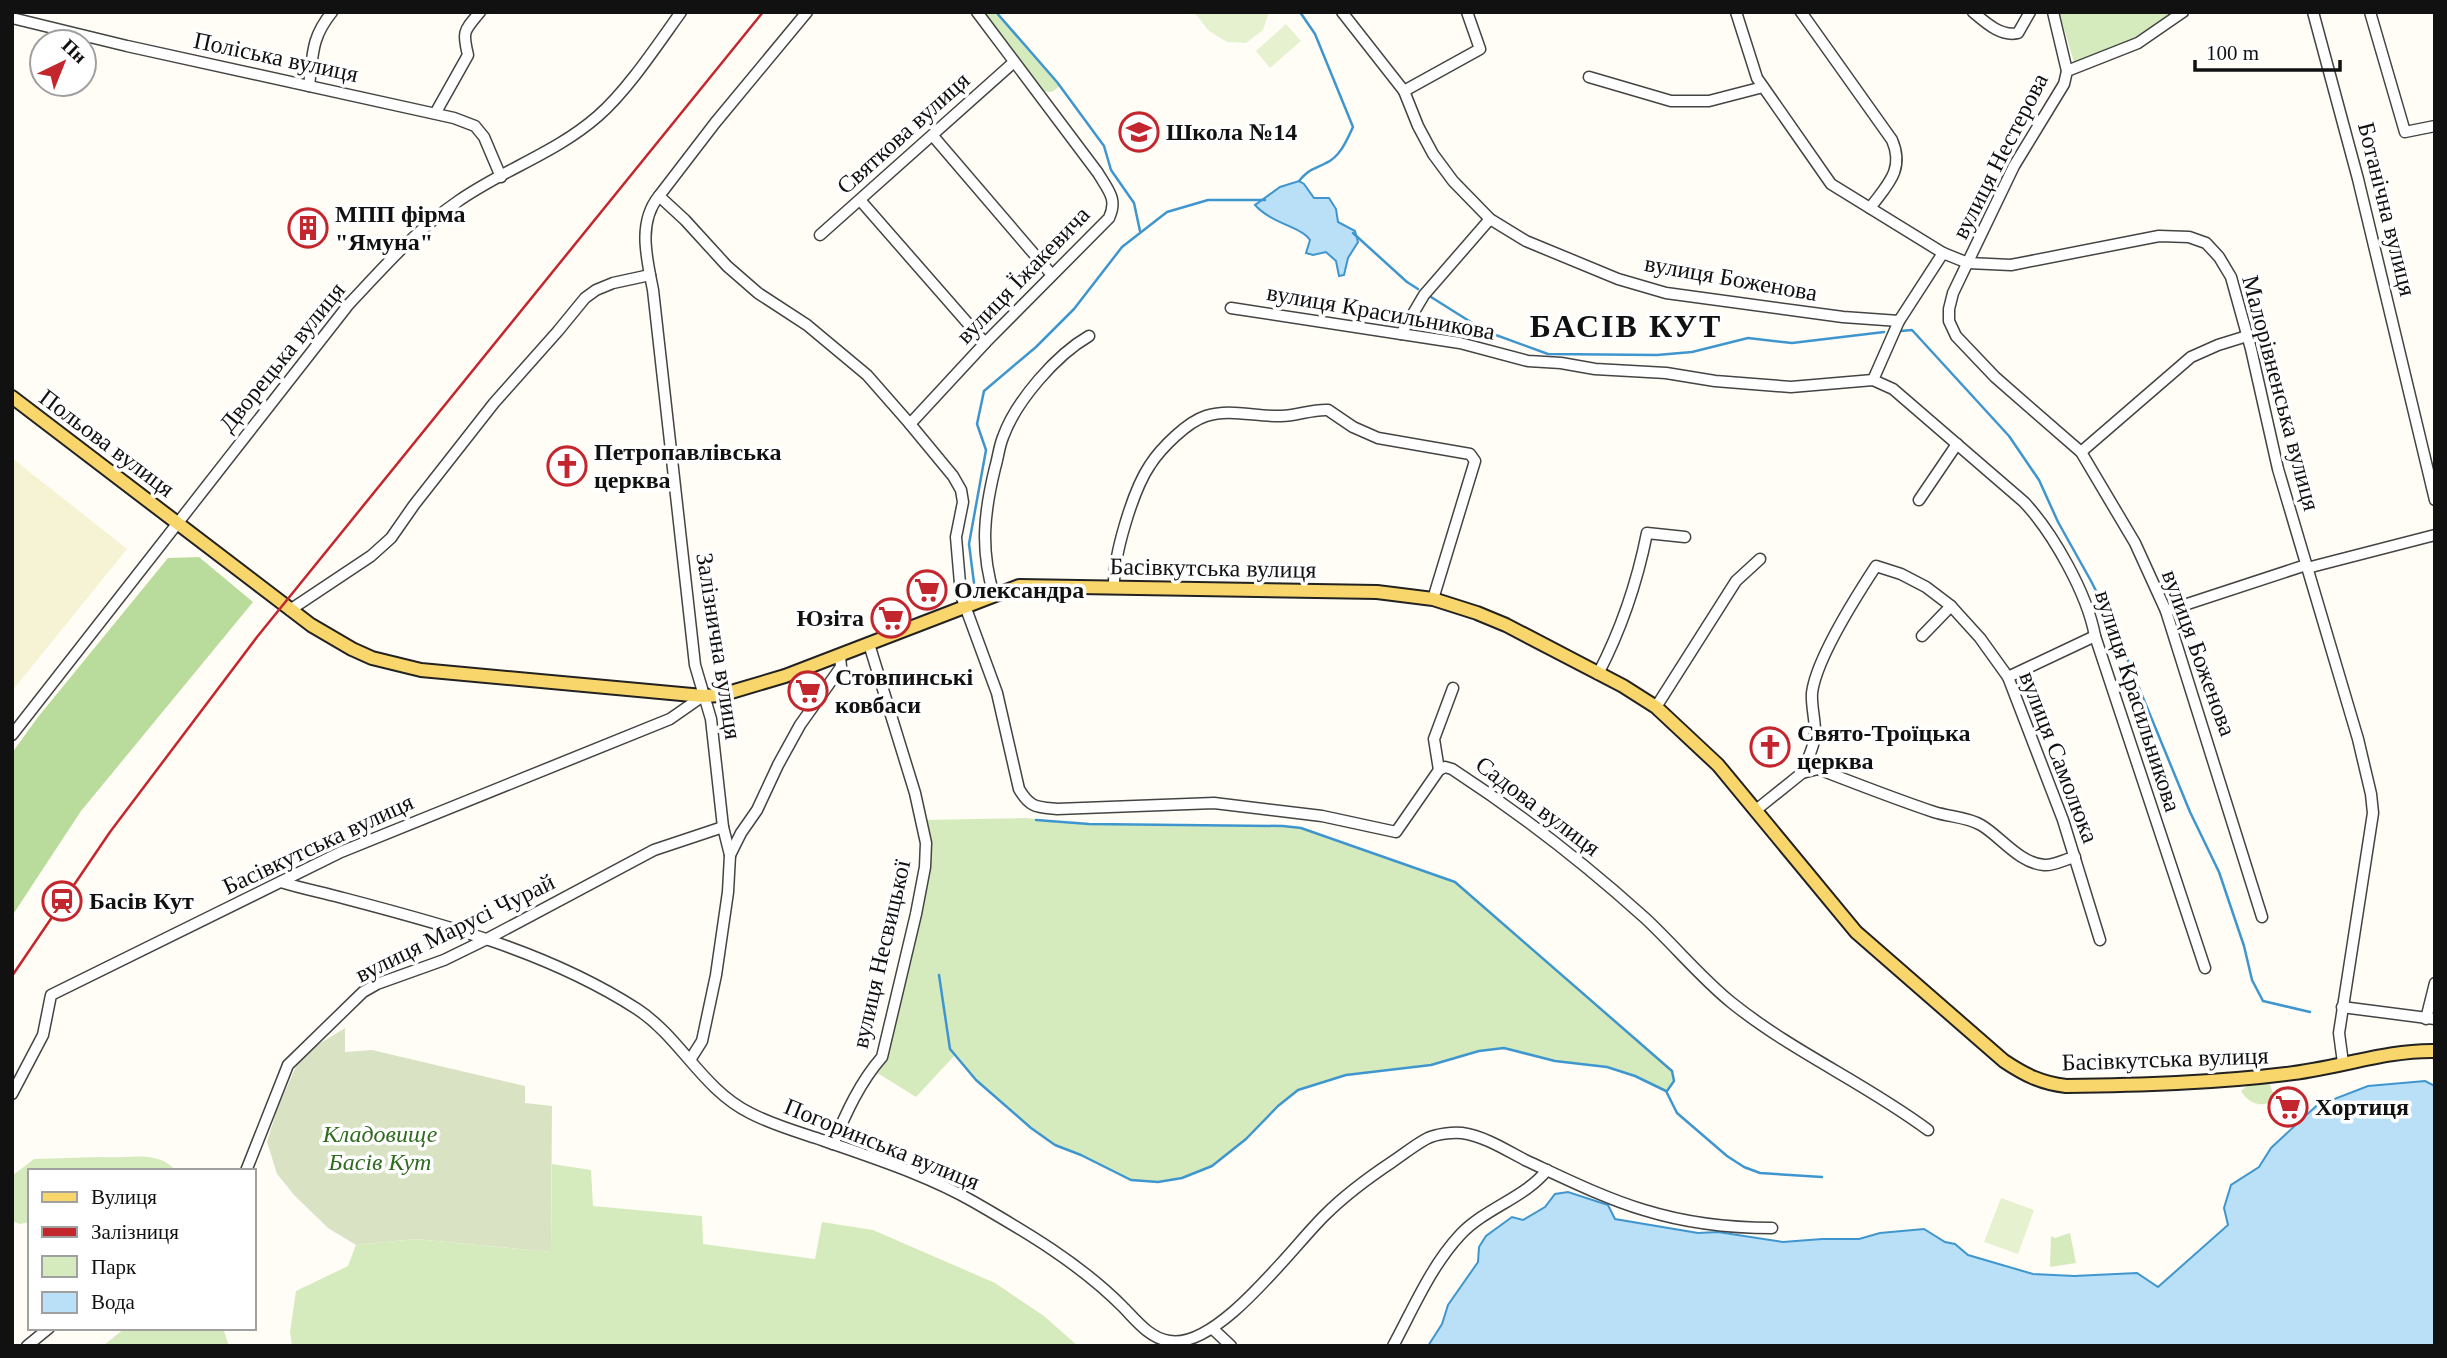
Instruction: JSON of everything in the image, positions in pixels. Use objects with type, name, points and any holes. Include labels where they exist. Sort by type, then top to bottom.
[{"type":"main road","name":"Польова вулиця","points":[[12,397],[177,523]]},
{"type":"main road","name":"Басівкутська вулиця","points":[[177,523],[290,610],[352,649],[397,666],[703,696],[729,693],[840,656],[1019,586],[1377,592],[1433,599],[1506,625],[1656,707],[1718,765],[1856,932],[1994,1053],[2025,1076],[2046,1084],[2098,1085],[2287,1074],[2413,1051],[2435,1051]]},
{"type":"street","points":[[309,86],[318,31],[332,12]]},
{"type":"street","points":[[436,112],[468,55],[463,36],[465,30],[480,12]]},
{"type":"street","name":"Дворецька вулиця","points":[[12,735],[349,304],[408,241],[458,201],[576,135],[601,114],[681,12]]},
{"type":"street","points":[[807,12],[715,123],[659,196],[685,220],[727,267],[758,293],[807,325],[867,375],[942,461],[961,489],[963,502],[956,547],[964,606]]},
{"type":"street","name":"вулиця Їжакевича","points":[[911,424],[985,343],[1109,218],[1114,207],[1112,195],[1098,173],[976,12]]},
{"type":"street","name":"вулиця Боженова","points":[[1342,12],[1404,91],[1433,154],[1453,181],[1490,219],[1527,241],[1618,279],[1666,293],[1843,317],[1899,320]]},
{"type":"street","points":[[1404,91],[1480,49],[1466,12]]},
{"type":"street","name":"Малорівненська вулиця","points":[[1736,12],[1757,78],[1831,184],[1943,253],[1968,263],[2011,265],[2159,236],[2189,237],[2206,243],[2219,257],[2231,277],[2278,469],[2358,739],[2371,794],[2373,813],[2339,1032],[2343,1063]]},
{"type":"street","points":[[1801,12],[1898,153],[1898,164],[1892,177],[1870,208]]},
{"type":"street","points":[[1973,12],[1993,28],[2012,34],[2018,33],[2030,12]]},
{"type":"street","points":[[2053,12],[2067,71]]},
{"type":"street","name":"вулиця Нестерова","points":[[1968,263],[2014,166],[2064,84],[2067,71],[2138,43],[2183,12]]},
{"type":"street","name":"Ботанічна вулиця","points":[[2313,12],[2358,179],[2435,500]]},
{"type":"street","name":"Ботанічна вулиця","points":[[2370,12],[2405,132],[2435,126]]},
{"type":"street","name":"Поліська вулиця","points":[[12,18],[127,46],[436,112],[475,126],[484,137],[501,177]]},
{"type":"street","name":"Святкова вулиця","points":[[820,235],[1014,62]]},
{"type":"street","points":[[1589,77],[1671,101],[1709,101],[1763,87]]},
{"type":"street","points":[[933,136],[1052,275]]},
{"type":"street","name":"Залізнична вулиця","points":[[659,196],[651,206],[645,232],[695,665],[711,719],[723,827],[730,855],[728,892],[716,975],[702,1041],[690,1060]]},
{"type":"street","points":[[860,200],[985,343]]},
{"type":"street","points":[[1401,334],[1424,295],[1490,219]]},
{"type":"street","points":[[1873,380],[1899,320],[1943,253]]},
{"type":"street","name":"вулиця Боженова","points":[[1968,263],[1953,293],[1949,309],[1949,321],[1955,336],[1994,377],[2081,452],[2135,543],[2166,611],[2262,917]]},
{"type":"street","points":[[290,610],[371,556],[391,538],[421,495],[494,403],[584,298],[613,283],[650,275]]},
{"type":"street","name":"вулиця Красильникова","points":[[1231,308],[1491,350],[1528,361],[1791,387],[1873,380],[1893,389],[2041,519],[2079,589],[2092,619],[2095,636],[2205,968]]},
{"type":"street","points":[[994,595],[983,540],[986,508],[1003,436],[1033,387],[1065,355],[1089,336]]},
{"type":"street","points":[[2081,452],[2191,358],[2218,345],[2247,336]]},
{"type":"street","points":[[1114,587],[1121,538],[1143,477],[1151,462],[1182,430],[1205,416],[1217,413],[1279,416],[1328,410],[1378,438],[1470,454],[1475,461],[1433,599]]},
{"type":"street","points":[[1919,500],[1957,444]]},
{"type":"street","points":[[1598,674],[1634,590],[1647,533],[1685,537]]},
{"type":"street","points":[[2166,611],[2306,567],[2435,534]]},
{"type":"street","points":[[1656,707],[1736,581],[1760,559]]},
{"type":"street","name":"вулиця Самолюка","points":[[1802,773],[1815,735],[1812,691],[1819,671],[1844,618],[1876,566],[1926,587],[1951,606],[1980,638],[2008,677],[2039,753],[2100,940]]},
{"type":"street","name":"Садова вулиця","points":[[964,606],[997,693],[1019,789],[1026,801],[1036,807],[1057,809],[1214,803],[1300,813],[1396,832],[1439,770],[1445,767],[1452,769],[1533,824],[1645,919],[1719,992],[1759,1023],[1881,1096],[1928,1130]]},
{"type":"street","points":[[1923,636],[1951,606]]},
{"type":"street","points":[[2008,677],[2095,636]]},
{"type":"street","name":"вулиця Несвицької","points":[[833,1144],[851,1104],[882,1057],[926,858],[922,820],[869,645]]},
{"type":"street","name":"Залізнична вулиця","points":[[730,855],[757,810],[800,725],[841,667],[840,656]]},
{"type":"street","points":[[1439,770],[1434,739],[1453,688]]},
{"type":"street","name":"Басівкутська вулиця","points":[[12,1094],[43,1035],[51,995],[341,852],[670,719],[703,696]]},
{"type":"street","points":[[1756,810],[1802,773],[1818,769],[1944,815],[1970,820],[1989,830],[2016,853],[2043,865],[2075,857]]},
{"type":"street","name":"вулиця Марусі Чурай","points":[[247,1169],[288,1065],[363,992],[376,984],[444,960],[654,850],[723,827]]},
{"type":"street","name":"Погоринська вулиця","points":[[281,882],[526,952],[621,999],[660,1027],[705,1080],[748,1113],[785,1129],[917,1175],[964,1196],[1023,1230],[1081,1270],[1146,1330],[1162,1340],[1178,1344],[1213,1329],[1253,1295],[1308,1233],[1352,1189],[1431,1136],[1464,1133],[1611,1198],[1665,1216],[1741,1228],[1772,1228]]},
{"type":"street","points":[[2342,1007],[2430,1019],[2435,983]]},
{"type":"street","points":[[1393,1346],[1429,1279],[1461,1234],[1487,1213],[1538,1181],[1547,1170]]},
{"type":"street","points":[[1213,1329],[1231,1346]]},
{"type":"street","points":[[27,1346],[47,1330]]},
{"type":"shaded area","points":[[12,458],[127,549],[12,691]]},
{"type":"green space","points":[[983,12],[996,12],[1060,86],[1051,92],[1041,90]]},
{"type":"green space","points":[[1194,12],[1269,12],[1263,30],[1246,43],[1227,42],[1209,31]]},
{"type":"green space","points":[[2059,12],[2173,12],[2137,38],[2074,62]]},
{"type":"green space","points":[[1286,24],[1301,41],[1270,68],[1256,51]]},
{"type":"green space","points":[[199,557],[253,602],[81,811],[12,916],[12,753],[38,717],[168,558]]},
{"type":"green space","points":[[1025,818],[1089,824],[1301,828],[1455,882],[1672,1071],[1674,1081],[1666,1091],[1635,1076],[1607,1067],[1555,1061],[1504,1048],[1479,1051],[1431,1065],[1346,1075],[1298,1090],[1246,1139],[1212,1166],[1182,1178],[1158,1182],[1131,1180],[1055,1145],[1031,1128],[976,1080],[955,1055],[916,1097],[871,1069],[882,1057],[925,867],[922,820]]},
{"type":"green space","name":"Кладовище Басів Кут","points":[[345,1028],[345,1052],[372,1050],[525,1086],[525,1103],[552,1106],[551,1252],[415,1239],[356,1245],[328,1228],[295,1196],[277,1174],[267,1142],[277,1110],[301,1055]]},
{"type":"green space","points":[[2269,1082],[2273,1093],[2268,1103],[2253,1102],[2241,1091],[2248,1085]]},
{"type":"green space","points":[[142,1156],[161,1160],[174,1169],[28,1169],[28,1222],[20,1224],[12,1221],[12,1176],[34,1159]]},
{"type":"green space","points":[[552,1164],[591,1170],[593,1206],[702,1216],[703,1244],[815,1259],[822,1222],[873,1230],[995,1283],[1044,1316],[1078,1346],[292,1346],[290,1332],[296,1291],[348,1266],[356,1245],[415,1239],[551,1252]]},
{"type":"green space","points":[[2001,1198],[2034,1210],[2018,1254],[1984,1242]]},
{"type":"green space","points":[[2070,1233],[2076,1263],[2050,1267],[2051,1236],[2055,1238]]},
{"type":"green space","points":[[123,1330],[224,1330],[229,1346],[103,1346]]},
{"type":"water","points":[[1299,181],[1314,198],[1329,198],[1336,209],[1338,222],[1355,231],[1358,242],[1348,258],[1344,275],[1339,276],[1336,261],[1326,252],[1313,255],[1306,253],[1310,240],[1306,236],[1270,217],[1255,205],[1280,187]]},
{"type":"water","points":[[2425,1081],[2435,1086],[2435,1346],[1428,1346],[1442,1324],[1448,1305],[1478,1262],[1479,1247],[1486,1236],[1512,1217],[1523,1220],[1545,1207],[1555,1194],[1568,1192],[1608,1205],[1615,1219],[1698,1233],[1718,1232],[1783,1242],[1859,1239],[1880,1233],[1924,1229],[1945,1242],[1955,1244],[1968,1255],[2033,1274],[2074,1276],[2137,1273],[2158,1287],[2228,1225],[2224,1208],[2231,1185],[2259,1167],[2271,1148],[2316,1106],[2368,1086]]},
{"type":"waterway","points":[[996,12],[1057,82],[1104,146],[1111,170],[1134,203],[1140,231]]},
{"type":"waterway","points":[[1299,181],[1309,171],[1335,157],[1353,127],[1315,34],[1300,12]]},
{"type":"waterway","points":[[974,583],[969,544],[986,450],[977,424],[984,391],[1036,347],[1074,309],[1122,247],[1167,212],[1208,200],[1265,200]]},
{"type":"waterway","points":[[1353,233],[1418,289]]},
{"type":"waterway","points":[[1431,297],[1485,331],[1548,354],[1657,355],[1692,352],[1748,338],[1792,343],[1884,332]]},
{"type":"waterway","points":[[1901,331],[1912,330],[2009,436],[2039,480],[2058,522],[2120,638],[2190,812],[2219,872],[2244,946],[2252,980],[2263,1001],[2310,1012]]},
{"type":"waterway","points":[[1036,820],[1089,824],[1301,828],[1455,882],[1672,1071],[1674,1081],[1667,1091]]},
{"type":"waterway","points":[[939,975],[950,1049],[976,1080],[1031,1128],[1055,1145],[1131,1180],[1158,1182],[1182,1178],[1212,1166],[1246,1139],[1298,1090],[1346,1075],[1431,1065],[1479,1051],[1504,1048],[1555,1061],[1607,1067],[1635,1076],[1666,1091],[1677,1113],[1727,1156],[1744,1167],[1760,1173],[1822,1177]]},
{"type":"railway","points":[[12,976],[110,832],[257,637],[763,12]]},
{"type":"place","name":"Школа №14","points":[[1139,132]]},
{"type":"place","name":"МПП фірма \"Ямуна\"","points":[[308,228]]},
{"type":"place","name":"Петропавлівська церква","points":[[567,466]]},
{"type":"place","name":"Олександра","points":[[927,590]]},
{"type":"place","name":"Юзіта","points":[[891,618]]},
{"type":"place","name":"Стовпинські ковбаси","points":[[808,691]]},
{"type":"place","name":"Свято-Троїцька церква","points":[[1770,747]]},
{"type":"place","name":"Басів Кут","points":[[62,901]]},
{"type":"place","name":"Хортиця","points":[[2288,1107]]},
{"type":"district","name":"БАСІВ КУТ","points":[[1626,326]]}]
